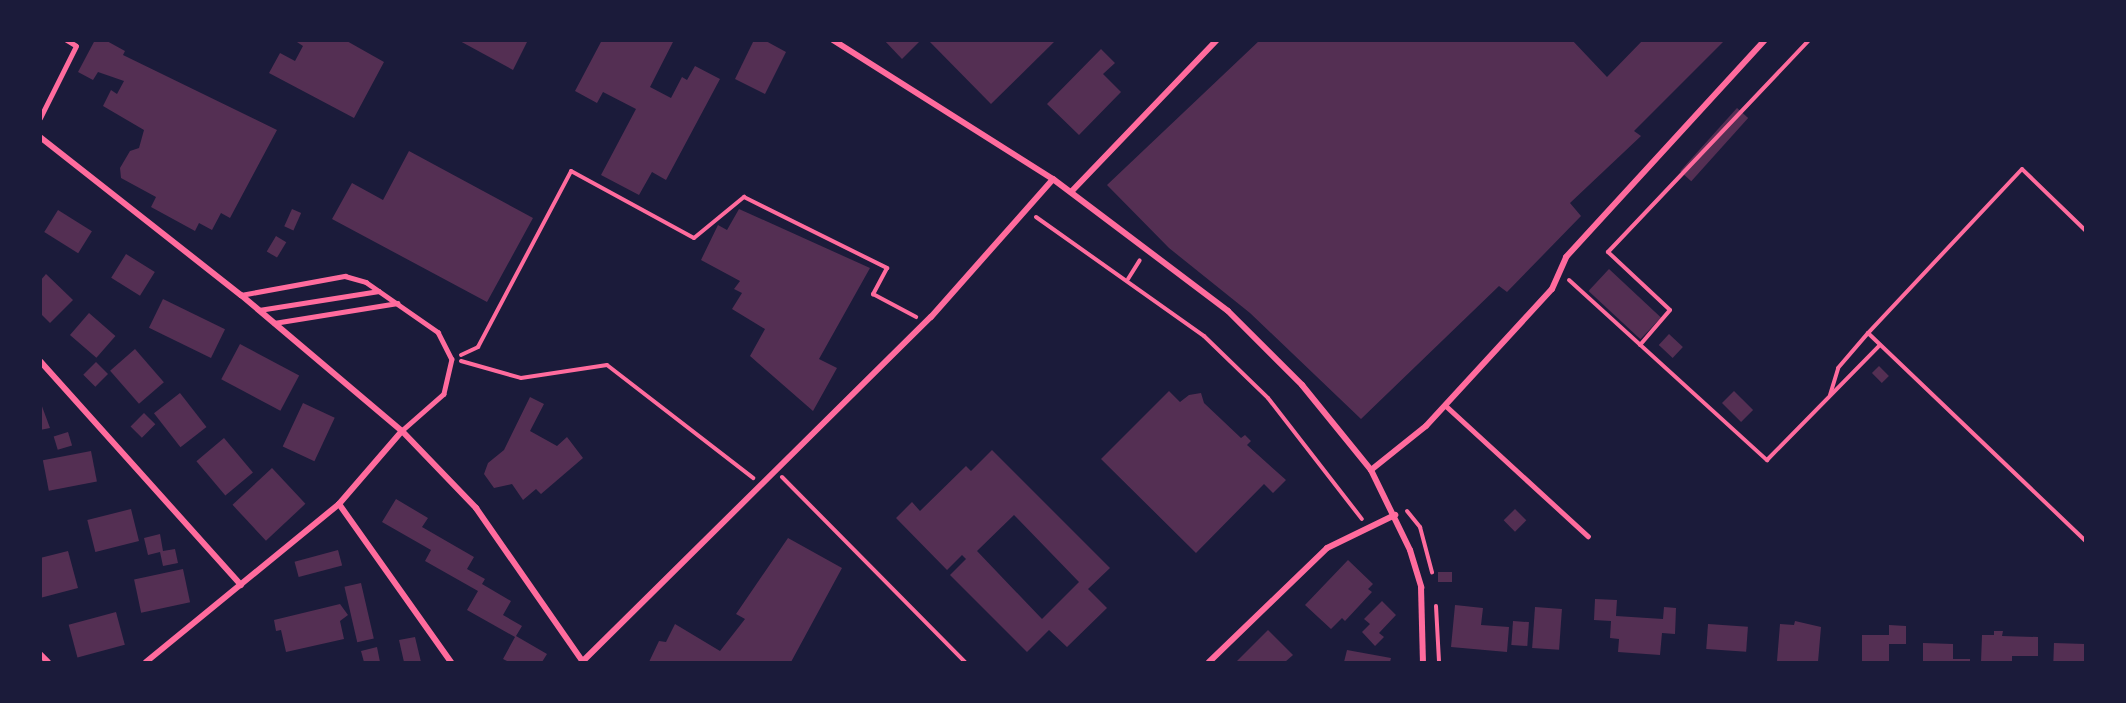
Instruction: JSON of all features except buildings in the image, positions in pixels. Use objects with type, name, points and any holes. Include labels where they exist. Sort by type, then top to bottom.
[{"type":"street","points":[[833,40],[1071,192],[1228,311],[1302,384],[1371,470],[1395,516],[1421,587],[1423,663]]},
{"type":"street","points":[[1071,192],[1217,40]]},
{"type":"street","points":[[1371,470],[1426,426],[1552,289],[1566,257],[1765,40]]},
{"type":"street","points":[[40,137],[241,295],[402,431],[476,508],[582,662],[778,473],[926,322],[1053,179]]},
{"type":"street","points":[[40,361],[241,585]]},
{"type":"street","points":[[146,663],[339,504],[402,431]]},
{"type":"street","points":[[339,504],[451,663]]},
{"type":"street","points":[[1209,663],[1327,548],[1368,526],[1395,516]]},
{"type":"street","points":[[40,654],[48,663]]},
{"type":"lane","points":[[40,118],[76,46],[66,40]]},
{"type":"lane","points":[[241,295],[345,276],[379,291],[438,332],[452,359],[444,394],[402,431]]},
{"type":"lane","points":[[259,310],[379,291]]},
{"type":"lane","points":[[274,323],[397,303]]},
{"type":"lane","points":[[1445,405],[1588,536]]},
{"type":"path","points":[[1640,345],[1670,310],[1608,252],[1809,40]]},
{"type":"path","points":[[1830,396],[1842,362],[2022,169],[2085,231]]},
{"type":"path","points":[[452,359],[478,347],[571,171],[694,238],[744,197],[887,268],[873,294],[926,322]]},
{"type":"path","points":[[1027,210],[1128,279],[1204,336],[1268,398],[1368,526]]},
{"type":"path","points":[[1128,279],[1146,250]]},
{"type":"path","points":[[1559,272],[1767,460],[1880,345]]},
{"type":"path","points":[[1868,333],[2085,541]]},
{"type":"path","points":[[452,359],[521,378],[607,365],[764,486]]},
{"type":"path","points":[[778,473],[965,663]]}]
